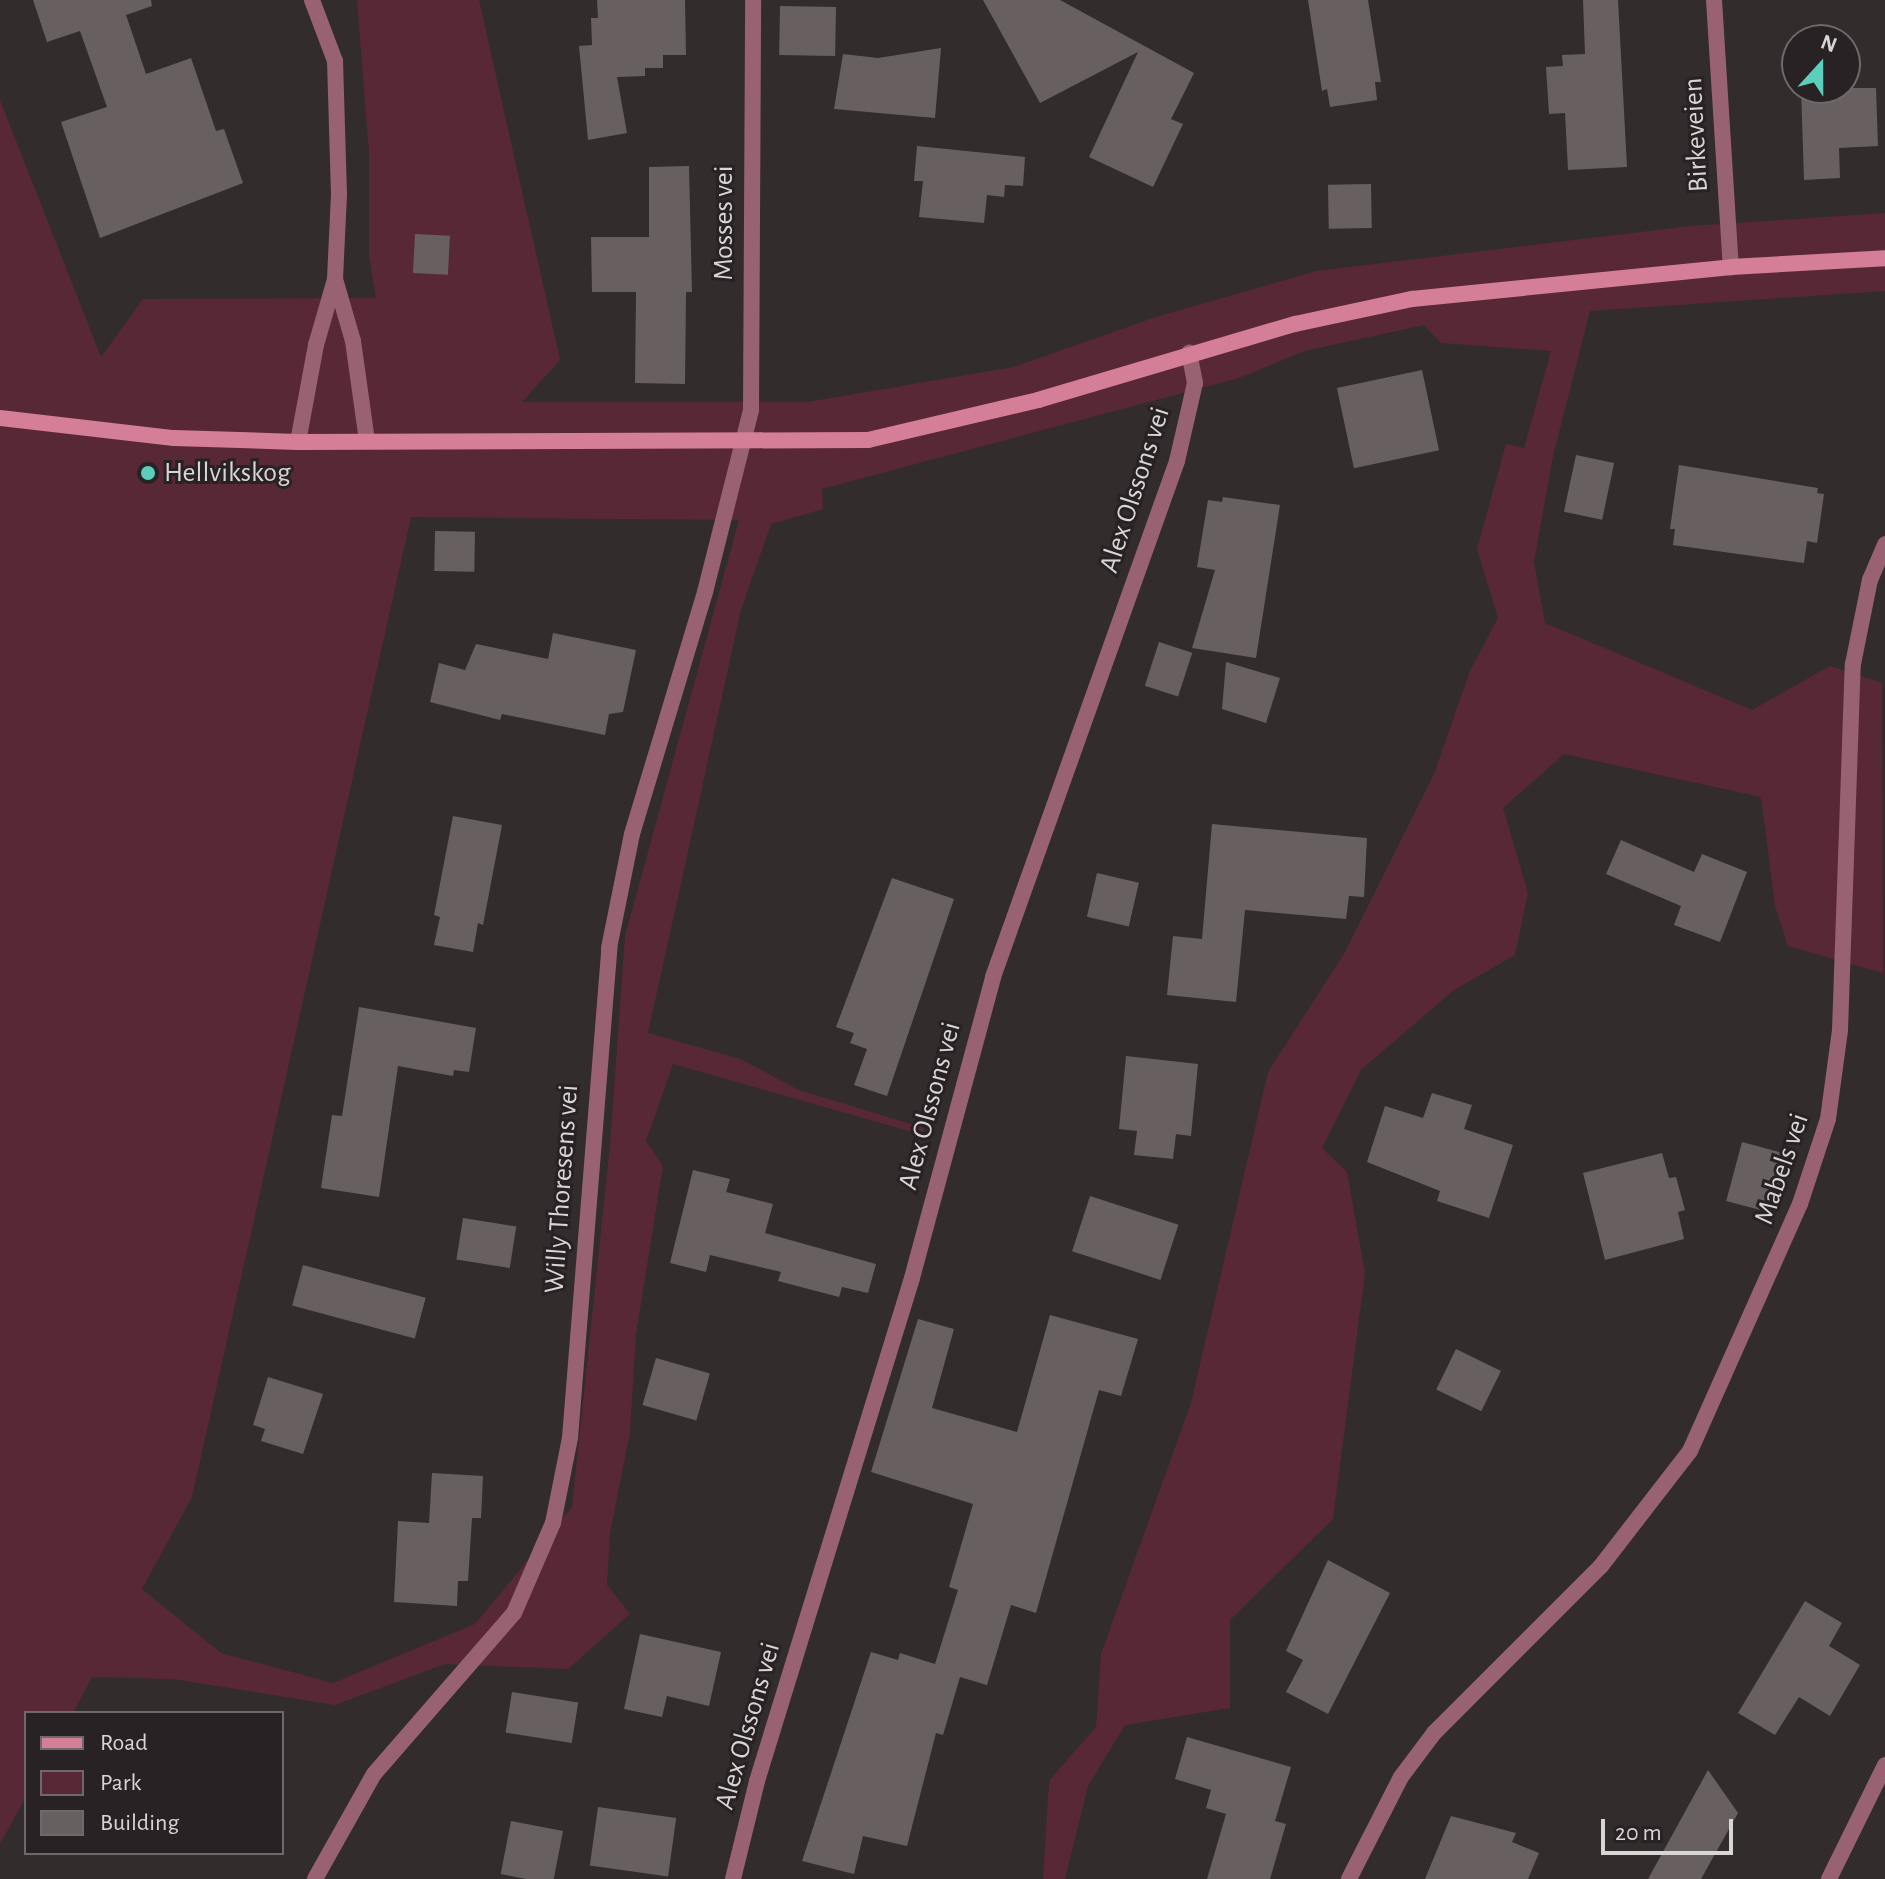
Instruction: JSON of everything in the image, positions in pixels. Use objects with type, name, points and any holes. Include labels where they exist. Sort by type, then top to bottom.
[{"type":"main road","points":[[0,418],[174,438],[298,442],[742,444],[868,440],[931,428],[1189,353],[1412,299],[1731,267],[1885,258]]},
{"type":"street","points":[[298,442],[316,345],[335,279],[335,61],[312,0]]},
{"type":"street","name":"Mosses vei","points":[[742,444],[751,410],[753,0]]},
{"type":"street","name":"Birkeveien","points":[[1714,0],[1731,267]]},
{"type":"street","points":[[335,279],[353,341],[367,441]]},
{"type":"street","name":"Alex Olssons vei","points":[[733,1879],[757,1781],[912,1278],[993,977],[1177,461],[1195,383],[1189,353]]},
{"type":"street","name":"Willy Thoresens vei","points":[[315,1879],[374,1774],[514,1613],[553,1523],[570,1438],[609,948],[632,834],[705,592],[742,444]]},
{"type":"street","name":"Mabels vei","points":[[1349,1879],[1401,1777],[1458,1705],[1601,1566],[1690,1451],[1800,1204],[1828,1119],[1840,1030],[1853,664],[1870,580],[1885,544]]},
{"type":"street","points":[[1829,1879],[1885,1765]]},
{"type":"green space","points":[[357,0],[479,0],[560,360],[522,402],[807,402],[1014,367],[1156,317],[1316,271],[1691,226],[1885,213],[1885,291],[1590,311],[1553,456],[1534,562],[1545,623],[1752,710],[1830,666],[1882,683],[1883,973],[1788,946],[1775,906],[1761,797],[1564,754],[1503,808],[1528,893],[1515,955],[1454,990],[1361,1070],[1322,1148],[1347,1172],[1365,1273],[1333,1519],[1230,1620],[1230,1708],[1125,1725],[1088,1786],[1065,1879],[1043,1879],[1049,1781],[1096,1727],[1101,1654],[1191,1403],[1268,1072],[1344,954],[1434,774],[1470,671],[1498,618],[1477,549],[1506,444],[1524,448],[1551,351],[1441,343],[1424,325],[1305,351],[1239,378],[822,489],[823,509],[771,524],[741,610],[648,1033],[740,1059],[799,1090],[924,1128],[923,1135],[673,1064],[646,1141],[663,1166],[636,1334],[630,1432],[610,1533],[607,1585],[630,1614],[568,1669],[445,1664],[335,1705],[174,1679],[92,1677],[74,1711],[24,1711],[24,1801],[0,1844],[0,100],[101,357],[143,299],[376,298],[369,256],[369,153]],"holes":[[[411,517],[739,520],[625,936],[610,1145],[572,1507],[475,1624],[333,1683],[221,1653],[142,1589],[192,1497]]]},
{"type":"building","points":[[33,0],[151,0],[152,6],[126,15],[146,74],[191,58],[216,131],[224,129],[243,183],[100,238],[61,122],[107,107],[80,31],[47,42]]},
{"type":"building","points":[[597,0],[685,0],[686,55],[663,55],[663,68],[645,68],[645,76],[617,77],[627,133],[588,140],[579,46],[592,45],[591,18],[598,18]]},
{"type":"building","points":[[983,0],[1060,0],[1194,73],[1171,119],[1183,124],[1153,187],[1089,157],[1138,52],[1040,103]]},
{"type":"building","points":[[1308,0],[1368,0],[1381,82],[1375,82],[1377,100],[1330,107],[1327,89],[1322,91]]},
{"type":"building","points":[[1583,0],[1618,0],[1627,167],[1568,170],[1565,113],[1549,114],[1546,67],[1563,66],[1562,55],[1585,54]]},
{"type":"building","points":[[780,6],[836,7],[835,56],[779,55]]},
{"type":"building","points":[[941,48],[935,118],[834,109],[843,54],[878,58]]},
{"type":"building","points":[[1861,88],[1876,88],[1878,146],[1839,148],[1840,178],[1804,180],[1802,104],[1861,104]]},
{"type":"building","points":[[917,146],[1025,157],[1023,186],[1005,185],[1004,197],[987,195],[984,223],[919,217],[923,181],[914,181]]},
{"type":"building","points":[[689,166],[692,292],[686,292],[685,384],[635,383],[636,292],[592,292],[591,237],[649,237],[649,167]]},
{"type":"building","points":[[1371,184],[1372,228],[1329,229],[1328,185]]},
{"type":"building","points":[[415,234],[450,236],[448,275],[413,273]]},
{"type":"building","points":[[1422,370],[1439,450],[1354,468],[1337,388]]},
{"type":"building","points":[[1576,455],[1614,463],[1602,520],[1564,512]]},
{"type":"building","points":[[1679,465],[1818,488],[1817,493],[1824,494],[1817,543],[1807,541],[1804,563],[1673,545],[1675,529],[1670,529]]},
{"type":"building","points":[[1223,497],[1280,505],[1256,658],[1192,648],[1215,570],[1197,567],[1208,500],[1222,502]]},
{"type":"building","points":[[435,531],[475,532],[474,572],[434,571]]},
{"type":"building","points":[[553,633],[636,650],[623,712],[609,714],[605,735],[502,714],[500,720],[430,702],[439,663],[465,670],[476,644],[548,659]]},
{"type":"building","points":[[1159,642],[1192,653],[1178,697],[1145,686]]},
{"type":"building","points":[[1226,662],[1280,678],[1266,723],[1222,709]]},
{"type":"building","points":[[453,816],[502,825],[483,925],[478,923],[473,952],[434,945],[440,917],[434,915]]},
{"type":"building","points":[[1212,824],[1367,838],[1364,897],[1349,896],[1346,919],[1245,910],[1236,1002],[1167,995],[1173,936],[1202,939]]},
{"type":"building","points":[[1621,840],[1694,872],[1702,854],[1747,872],[1720,942],[1674,925],[1681,906],[1606,874]]},
{"type":"building","points":[[1097,873],[1139,883],[1129,927],[1087,917]]},
{"type":"building","points":[[892,878],[954,899],[887,1096],[854,1085],[867,1049],[850,1043],[854,1033],[836,1027]]},
{"type":"building","points":[[359,1007],[476,1028],[469,1072],[454,1070],[453,1076],[398,1066],[379,1197],[321,1188],[332,1115],[342,1116]]},
{"type":"building","points":[[1126,1056],[1198,1064],[1191,1136],[1176,1134],[1173,1159],[1134,1155],[1137,1131],[1119,1129]]},
{"type":"building","points":[[1432,1093],[1472,1105],[1464,1129],[1513,1145],[1489,1218],[1437,1201],[1440,1191],[1367,1162],[1385,1106],[1423,1118]]},
{"type":"building","points":[[1742,1142],[1789,1155],[1774,1214],[1726,1201]]},
{"type":"building","points":[[1662,1153],[1669,1178],[1676,1177],[1685,1210],[1678,1212],[1684,1239],[1605,1260],[1583,1173]]},
{"type":"building","points":[[693,1170],[730,1179],[726,1192],[773,1204],[765,1233],[876,1264],[868,1293],[842,1287],[839,1297],[778,1281],[781,1272],[710,1255],[706,1272],[670,1263]]},
{"type":"building","points":[[1090,1196],[1178,1225],[1161,1280],[1072,1251]]},
{"type":"building","points":[[463,1218],[516,1226],[510,1268],[456,1259]]},
{"type":"building","points":[[303,1265],[426,1298],[415,1338],[292,1306]]},
{"type":"building","points":[[1050,1315],[1138,1339],[1121,1396],[1099,1390],[1036,1613],[1011,1605],[987,1685],[960,1677],[943,1735],[936,1733],[907,1846],[863,1836],[854,1874],[802,1861],[871,1652],[898,1660],[900,1653],[935,1664],[958,1590],[949,1587],[973,1504],[871,1472],[918,1319],[954,1329],[932,1408],[1017,1432]]},
{"type":"building","points":[[1456,1349],[1501,1371],[1481,1411],[1436,1389]]},
{"type":"building","points":[[656,1358],[710,1373],[696,1421],[642,1405]]},
{"type":"building","points":[[268,1377],[323,1394],[303,1454],[261,1441],[265,1429],[253,1425]]},
{"type":"building","points":[[432,1473],[483,1476],[481,1518],[472,1518],[468,1581],[458,1581],[457,1606],[394,1602],[398,1521],[429,1523]]},
{"type":"building","points":[[1328,1560],[1390,1593],[1328,1714],[1286,1692],[1303,1660],[1286,1651]]},
{"type":"building","points":[[1805,1601],[1842,1623],[1829,1646],[1860,1665],[1830,1716],[1799,1697],[1775,1735],[1738,1713]]},
{"type":"building","points":[[640,1634],[721,1652],[709,1706],[667,1696],[662,1717],[624,1709]]},
{"type":"building","points":[[512,1692],[578,1702],[572,1743],[506,1732]]},
{"type":"building","points":[[1187,1737],[1291,1767],[1275,1821],[1286,1824],[1270,1879],[1207,1879],[1226,1814],[1206,1808],[1211,1790],[1175,1779]]},
{"type":"building","points":[[1708,1770],[1738,1813],[1701,1879],[1648,1879]]},
{"type":"building","points":[[598,1807],[676,1818],[668,1876],[590,1865]]},
{"type":"building","points":[[1451,1816],[1516,1833],[1512,1842],[1539,1853],[1528,1879],[1425,1879]]},
{"type":"building","points":[[511,1821],[563,1831],[554,1879],[526,1879],[501,1874]]},
{"type":"place","name":"Hellvikskog","points":[[148,473]]}]
